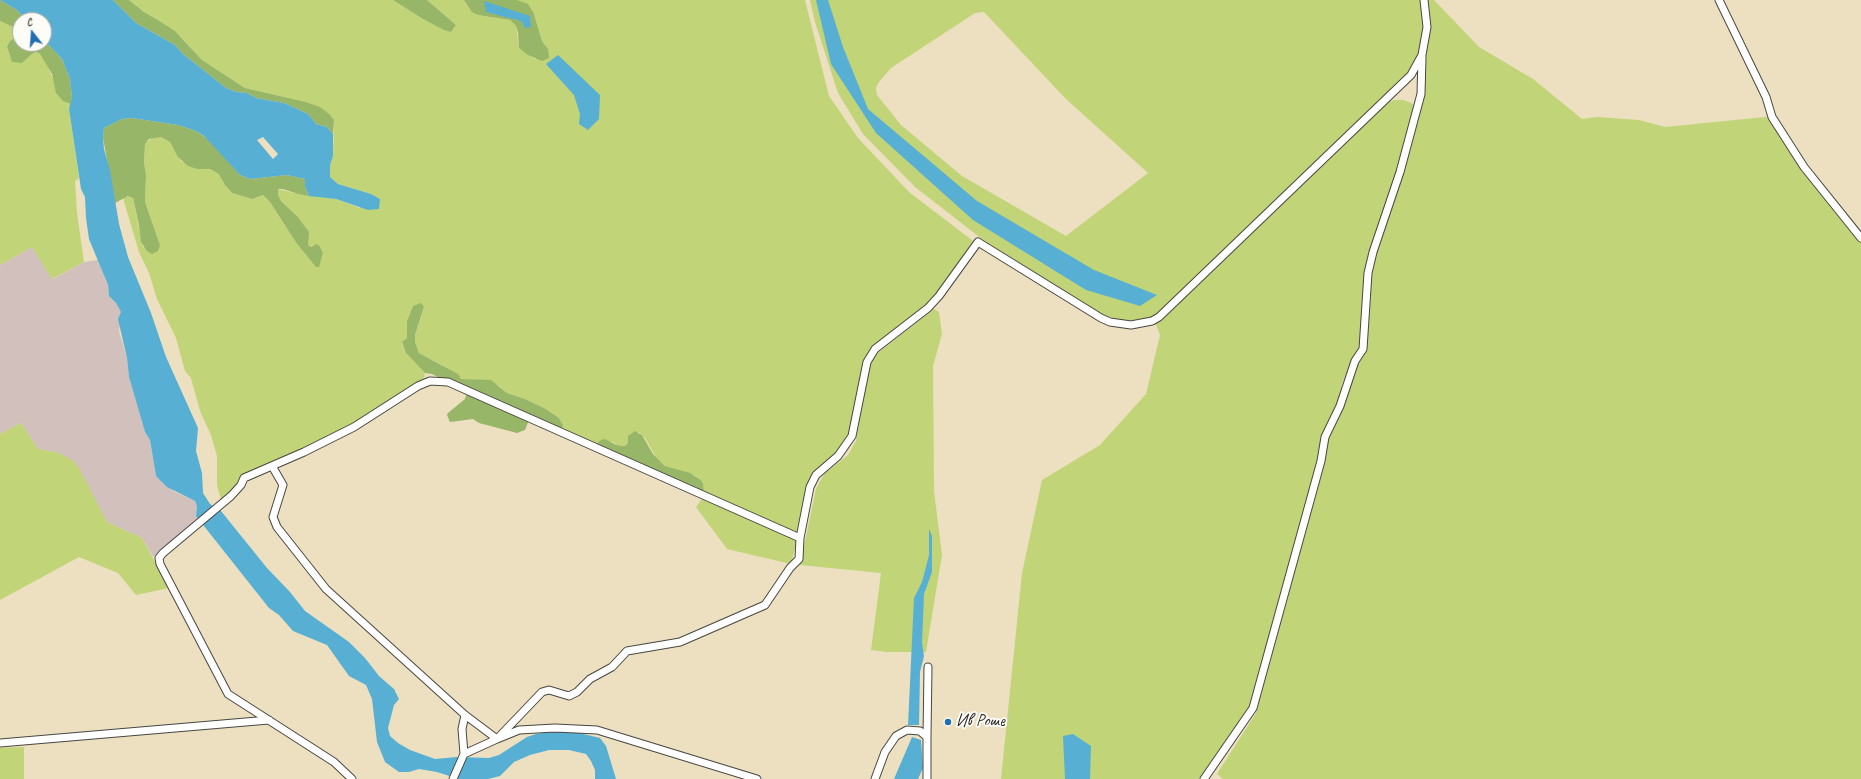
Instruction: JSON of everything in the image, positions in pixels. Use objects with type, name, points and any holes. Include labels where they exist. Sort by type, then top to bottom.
[{"type":"street","points":[[1204,779],[1253,708],[1321,461],[1325,437],[1340,406],[1354,362],[1362,348],[1368,273],[1372,252],[1400,172],[1421,94],[1422,55],[1427,27],[1424,0]]},
{"type":"street","points":[[1719,0],[1766,97],[1772,117],[1804,167],[1861,238]]},
{"type":"street","points":[[497,739],[542,692],[549,690],[569,696],[578,692],[590,679],[612,668],[627,651],[680,642],[765,605],[790,568],[799,559],[800,538],[810,488],[816,475],[838,456],[852,436],[867,362],[875,349],[928,308],[939,296],[978,242],[1101,318],[1110,322],[1132,324],[1152,321],[1159,317],[1392,95],[1411,75],[1422,55]]},
{"type":"street","points":[[352,779],[334,762],[228,694],[160,564],[159,558],[163,552],[231,496],[241,485],[244,478],[354,427],[418,386],[430,381],[448,382],[800,538]]},
{"type":"street","points":[[272,466],[283,485],[273,517],[277,527],[326,589],[465,715],[497,739]]},
{"type":"street","points":[[927,779],[928,667]]},
{"type":"street","points":[[453,779],[464,754],[462,730],[465,715]]},
{"type":"street","points":[[0,744],[269,720]]},
{"type":"street","points":[[464,754],[519,730],[555,728],[597,730],[757,779]]},
{"type":"street","points":[[875,779],[885,752],[896,736],[907,730],[920,731],[927,736]]},
{"type":"shaded area","points":[[32,247],[53,279],[84,262],[98,260],[108,286],[109,296],[116,303],[122,313],[119,331],[127,358],[129,377],[145,432],[150,440],[156,476],[175,492],[195,501],[197,506],[196,516],[199,519],[184,533],[153,557],[142,538],[107,522],[95,501],[59,453],[38,449],[21,423],[0,434],[0,265]]},
{"type":"green space","points":[[0,0],[19,12],[12,12],[12,27],[0,21]]},
{"type":"green space","points":[[113,0],[129,0],[144,12],[175,31],[202,60],[245,88],[306,102],[320,107],[334,120],[333,134],[327,127],[316,124],[308,114],[284,103],[256,98],[247,93],[236,92],[226,88],[183,54],[175,45],[136,23]]},
{"type":"green space","points":[[129,0],[393,0],[423,19],[451,32],[456,25],[427,0],[464,0],[472,11],[478,15],[510,20],[516,26],[519,48],[535,59],[548,49],[542,41],[534,14],[517,0],[805,0],[829,96],[858,138],[909,192],[973,241],[938,294],[869,353],[851,437],[843,448],[813,474],[791,564],[727,549],[696,507],[704,496],[701,480],[694,475],[665,466],[656,457],[645,438],[639,432],[625,446],[616,445],[613,442],[593,447],[561,432],[563,425],[559,418],[546,409],[525,399],[507,393],[498,385],[478,380],[461,379],[442,365],[419,353],[415,342],[415,335],[424,308],[413,306],[407,321],[407,338],[402,343],[406,353],[425,373],[424,378],[359,423],[243,478],[237,488],[221,500],[217,485],[217,456],[211,435],[200,411],[191,378],[185,371],[176,338],[157,299],[149,273],[139,252],[123,198],[128,196],[133,198],[143,247],[160,245],[145,202],[145,143],[154,137],[161,137],[170,142],[181,161],[197,169],[210,169],[220,174],[225,185],[232,193],[252,199],[263,195],[270,202],[297,244],[312,262],[321,259],[323,253],[319,245],[316,244],[310,247],[308,245],[308,232],[298,217],[281,201],[278,195],[278,189],[298,194],[336,199],[360,208],[371,194],[338,184],[330,177],[330,165],[333,156],[334,120],[319,107],[306,102],[245,88],[202,60],[180,36]]},
{"type":"green space","points":[[393,0],[427,0],[456,25],[451,32],[444,30]]},
{"type":"green space","points":[[464,0],[517,0],[528,4],[534,14],[542,41],[548,49],[549,58],[542,61],[528,55],[519,48],[516,26],[510,20],[478,15],[472,12]]},
{"type":"green space","points":[[810,0],[1422,0],[1424,21],[1419,54],[1409,73],[1162,310],[1152,317],[1142,320],[1121,320],[1102,315],[982,239],[915,187],[863,134],[838,93],[815,22]],"holes":[[[984,12],[1065,98],[1148,173],[1066,236],[962,176],[901,125],[877,95],[876,88],[891,68],[975,13]]]},
{"type":"green space","points":[[1427,0],[1434,0],[1479,47],[1533,79],[1582,119],[1597,117],[1639,120],[1665,127],[1775,116],[1807,165],[1861,231],[1861,779],[1223,779],[1217,774],[1256,713],[1325,462],[1328,438],[1357,364],[1370,273],[1424,96],[1424,55]]},
{"type":"green space","points":[[0,21],[12,27],[12,41],[7,47],[10,57],[22,63],[36,52],[40,54],[67,102],[71,104],[69,109],[79,178],[75,181],[77,213],[84,262],[52,279],[32,247],[0,265]]},
{"type":"green space","points":[[12,40],[12,52],[36,52],[22,63],[12,62],[7,47]]},
{"type":"green space","points":[[52,48],[62,59],[70,79],[72,97],[71,104],[63,101],[56,93],[52,74],[40,54],[36,52],[52,52]]},
{"type":"green space","points":[[1394,100],[1404,100],[1415,106],[1398,170],[1371,250],[1361,342],[1342,383],[1338,404],[1322,434],[1317,463],[1250,705],[1200,779],[1001,779],[1022,573],[1042,480],[1100,445],[1146,394],[1160,335],[1155,322],[1164,317],[1387,103]]},
{"type":"green space","points":[[132,118],[178,125],[196,131],[211,141],[240,175],[250,179],[287,175],[305,179],[305,187],[309,196],[283,189],[278,189],[278,195],[281,201],[298,217],[309,232],[308,245],[311,247],[316,244],[319,245],[323,253],[319,267],[316,267],[297,244],[270,202],[263,195],[252,199],[232,193],[225,185],[219,174],[210,169],[197,169],[188,166],[178,157],[170,142],[161,137],[149,139],[145,144],[145,202],[160,245],[158,251],[152,254],[147,251],[141,242],[133,198],[128,196],[115,203],[103,138],[104,128],[122,119]]},
{"type":"green space","points":[[421,303],[424,307],[415,335],[415,342],[419,353],[458,374],[461,379],[491,380],[507,393],[525,399],[546,409],[559,418],[563,425],[561,432],[529,420],[525,430],[517,433],[479,423],[473,419],[450,422],[447,415],[448,413],[465,399],[467,392],[432,374],[425,373],[406,353],[402,342],[407,338],[407,321],[413,306]]},
{"type":"green space","points":[[934,309],[939,312],[942,334],[933,366],[934,491],[942,555],[926,652],[887,652],[871,650],[881,573],[800,565],[816,489],[824,474],[848,455],[856,441],[867,374],[874,356]]},
{"type":"green space","points":[[21,423],[38,449],[59,453],[72,460],[79,468],[107,522],[142,538],[169,588],[136,595],[118,573],[79,557],[0,600],[0,434]]},
{"type":"green space","points":[[635,431],[642,435],[653,454],[665,466],[690,473],[701,480],[703,484],[704,496],[593,447],[601,440],[605,439],[616,445],[625,446],[628,443],[628,436]]},
{"type":"green space","points":[[24,747],[24,779],[0,779],[0,748]]},
{"type":"water","points":[[0,0],[113,0],[136,23],[175,45],[183,54],[226,88],[236,92],[247,93],[256,98],[284,103],[308,114],[316,124],[327,127],[333,134],[333,156],[330,165],[330,177],[338,184],[371,194],[380,199],[379,209],[368,210],[336,199],[309,196],[305,187],[305,179],[287,175],[250,179],[240,175],[204,136],[196,131],[178,125],[132,118],[122,119],[104,128],[104,149],[110,170],[119,224],[128,257],[151,313],[166,357],[198,428],[196,451],[202,473],[203,493],[210,504],[221,511],[267,568],[290,592],[305,611],[349,642],[365,658],[379,676],[394,689],[399,699],[394,705],[388,728],[390,736],[398,743],[410,750],[435,759],[457,757],[489,758],[499,755],[527,737],[536,734],[558,731],[579,733],[600,738],[606,746],[616,779],[595,779],[595,770],[586,754],[569,750],[549,750],[530,755],[514,762],[500,776],[488,779],[459,779],[437,772],[419,769],[409,772],[399,772],[385,762],[377,742],[372,699],[366,685],[349,676],[327,645],[293,631],[279,615],[269,608],[196,516],[197,506],[195,501],[167,487],[156,476],[150,440],[145,432],[129,377],[127,358],[118,319],[121,312],[116,303],[109,296],[108,285],[89,239],[85,197],[81,189],[69,109],[72,97],[70,79],[62,59],[52,48],[52,12],[19,12]],"holes":[[[263,137],[278,154],[273,159],[257,140]]]},
{"type":"water","points":[[816,0],[828,0],[843,47],[868,109],[977,201],[1094,270],[1157,295],[1140,306],[1086,290],[973,220],[876,133],[831,64]]},
{"type":"water","points":[[484,1],[530,16],[531,27],[525,28],[521,21],[486,12]]},
{"type":"water","points":[[558,55],[600,95],[599,119],[588,130],[579,124],[580,114],[574,95],[546,64]]},
{"type":"water","points":[[929,529],[932,536],[932,572],[924,594],[922,643],[924,656],[920,672],[919,725],[908,725],[914,598],[922,582],[929,555]]},
{"type":"water","points":[[1073,734],[1091,746],[1090,779],[1065,779],[1063,736]]},
{"type":"water","points":[[912,737],[921,740],[923,768],[918,779],[894,779]]},
{"type":"place","name":"Ив Роше","points":[[948,722]]}]
